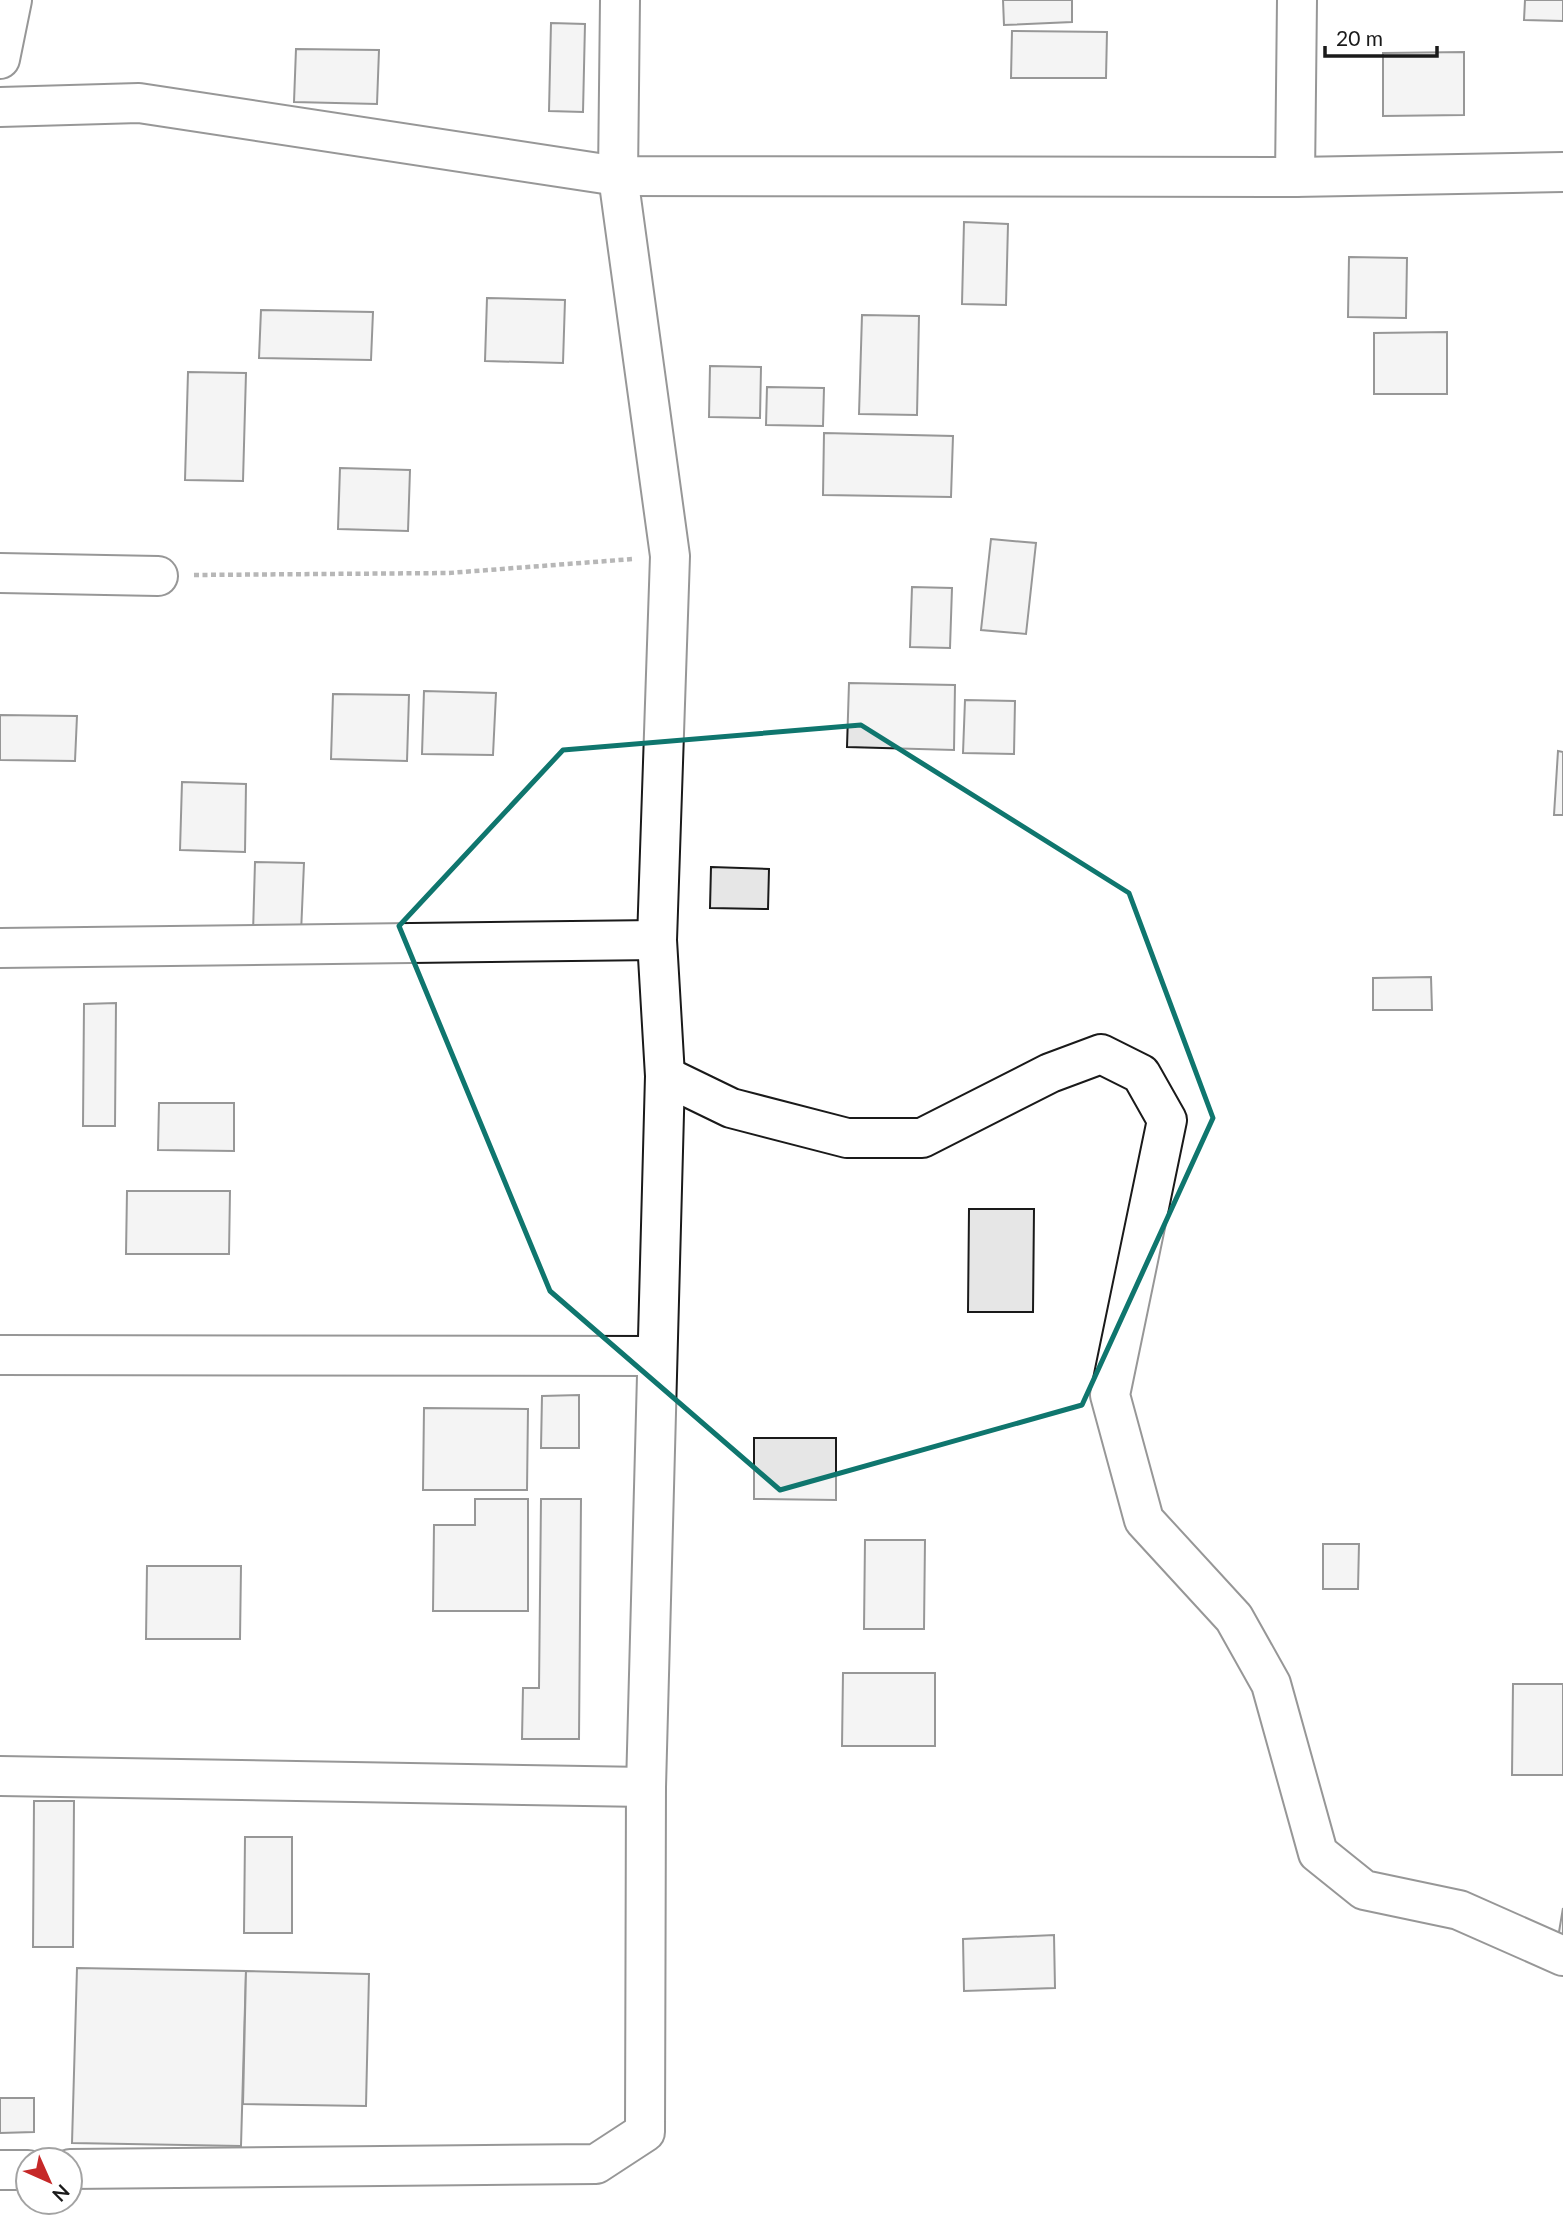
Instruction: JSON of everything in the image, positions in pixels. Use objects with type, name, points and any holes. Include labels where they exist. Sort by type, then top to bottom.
[{"type":"street","points":[[0,59],[12,0]]},
{"type":"street","points":[[84,2169],[596,2164],[645,2132],[646,1787],[665,1076],[657,940],[670,556],[618,176],[620,0]]},
{"type":"street","points":[[1296,177],[1297,0]]},
{"type":"street","points":[[0,107],[139,103],[618,176],[1296,177],[1563,172]]},
{"type":"street","points":[[0,573],[158,576]]},
{"type":"street","points":[[0,948],[657,940]]},
{"type":"street","points":[[665,1076],[731,1108],[847,1139],[922,1138],[1049,1073],[1101,1054],[1141,1074],[1167,1120],[1110,1395],[1144,1520],[1234,1618],[1271,1684],[1318,1853],[1364,1890],[1459,1910],[1563,1956]]},
{"type":"street","points":[[0,1355],[657,1356]]},
{"type":"street","points":[[0,1776],[646,1787]]},
{"type":"path","points":[[158,576],[449,573],[670,556]]},
{"type":"highlighted area","points":[[861,725],[1129,893],[1213,1118],[1082,1405],[780,1490],[550,1291],[399,926],[563,750]]},
{"type":"building","points":[[1003,0],[1072,0],[1072,22],[1004,25]]},
{"type":"building","points":[[1525,0],[1563,0],[1563,21],[1524,20]]},
{"type":"building","points":[[551,23],[585,24],[583,112],[549,111]]},
{"type":"building","points":[[1012,31],[1107,32],[1106,78],[1011,78]]},
{"type":"building","points":[[296,49],[379,50],[377,104],[294,102]]},
{"type":"building","points":[[1464,52],[1464,115],[1383,116],[1383,53]]},
{"type":"building","points":[[964,222],[1008,224],[1006,305],[962,304]]},
{"type":"building","points":[[1349,257],[1407,258],[1406,318],[1348,317]]},
{"type":"building","points":[[487,298],[565,300],[563,363],[485,361]]},
{"type":"building","points":[[261,310],[373,312],[371,360],[259,358]]},
{"type":"building","points":[[862,315],[919,316],[917,415],[859,414]]},
{"type":"building","points":[[1447,332],[1447,394],[1374,394],[1374,333]]},
{"type":"building","points":[[710,366],[761,367],[760,418],[709,417]]},
{"type":"building","points":[[188,372],[246,373],[243,481],[185,480]]},
{"type":"building","points":[[767,387],[824,388],[823,426],[766,425]]},
{"type":"building","points":[[824,433],[953,436],[951,497],[823,495]]},
{"type":"building","points":[[340,468],[410,470],[408,531],[338,529]]},
{"type":"building","points":[[991,539],[1036,543],[1026,634],[981,630]]},
{"type":"building","points":[[912,587],[952,588],[950,648],[910,647]]},
{"type":"building","points":[[849,683],[955,685],[954,750],[847,747]]},
{"type":"building","points":[[424,691],[496,693],[493,755],[422,754]]},
{"type":"building","points":[[333,694],[409,695],[407,761],[331,759]]},
{"type":"building","points":[[965,700],[1015,701],[1014,754],[963,753]]},
{"type":"building","points":[[0,715],[77,716],[75,761],[0,760]]},
{"type":"building","points":[[1558,751],[1563,752],[1563,815],[1554,815]]},
{"type":"building","points":[[182,782],[246,784],[245,852],[180,850]]},
{"type":"building","points":[[255,862],[304,863],[301,933],[253,933]]},
{"type":"building","points":[[711,867],[769,869],[768,909],[710,908]]},
{"type":"building","points":[[1431,977],[1432,1010],[1373,1010],[1373,978]]},
{"type":"building","points":[[116,1003],[115,1126],[83,1126],[84,1004]]},
{"type":"building","points":[[159,1103],[234,1103],[234,1151],[158,1150]]},
{"type":"building","points":[[127,1191],[230,1191],[229,1254],[126,1254]]},
{"type":"building","points":[[969,1209],[1034,1209],[1033,1312],[968,1312]]},
{"type":"building","points":[[579,1395],[579,1448],[541,1448],[542,1396]]},
{"type":"building","points":[[424,1408],[528,1409],[527,1490],[423,1490]]},
{"type":"building","points":[[754,1438],[836,1438],[836,1500],[754,1499]]},
{"type":"building","points":[[475,1499],[528,1499],[528,1611],[433,1611],[434,1525],[475,1525]]},
{"type":"building","points":[[541,1499],[581,1499],[579,1739],[522,1739],[523,1688],[539,1688]]},
{"type":"building","points":[[865,1540],[925,1540],[924,1629],[864,1629]]},
{"type":"building","points":[[1323,1544],[1359,1544],[1358,1589],[1323,1589]]},
{"type":"building","points":[[147,1566],[241,1566],[240,1639],[146,1639]]},
{"type":"building","points":[[843,1673],[935,1673],[935,1746],[842,1746]]},
{"type":"building","points":[[1513,1684],[1563,1684],[1563,1775],[1512,1775]]},
{"type":"building","points":[[34,1801],[74,1801],[73,1947],[33,1947]]},
{"type":"building","points":[[245,1837],[292,1837],[292,1933],[244,1933]]},
{"type":"building","points":[[1563,1908],[1563,1951],[1556,1950]]},
{"type":"building","points":[[1054,1935],[1055,1988],[964,1991],[963,1939]]},
{"type":"building","points":[[77,1968],[246,1971],[241,2146],[72,2143]]},
{"type":"building","points":[[246,1971],[369,1974],[366,2106],[243,2104]]},
{"type":"building","points":[[0,2098],[34,2098],[34,2132],[0,2133]]}]
